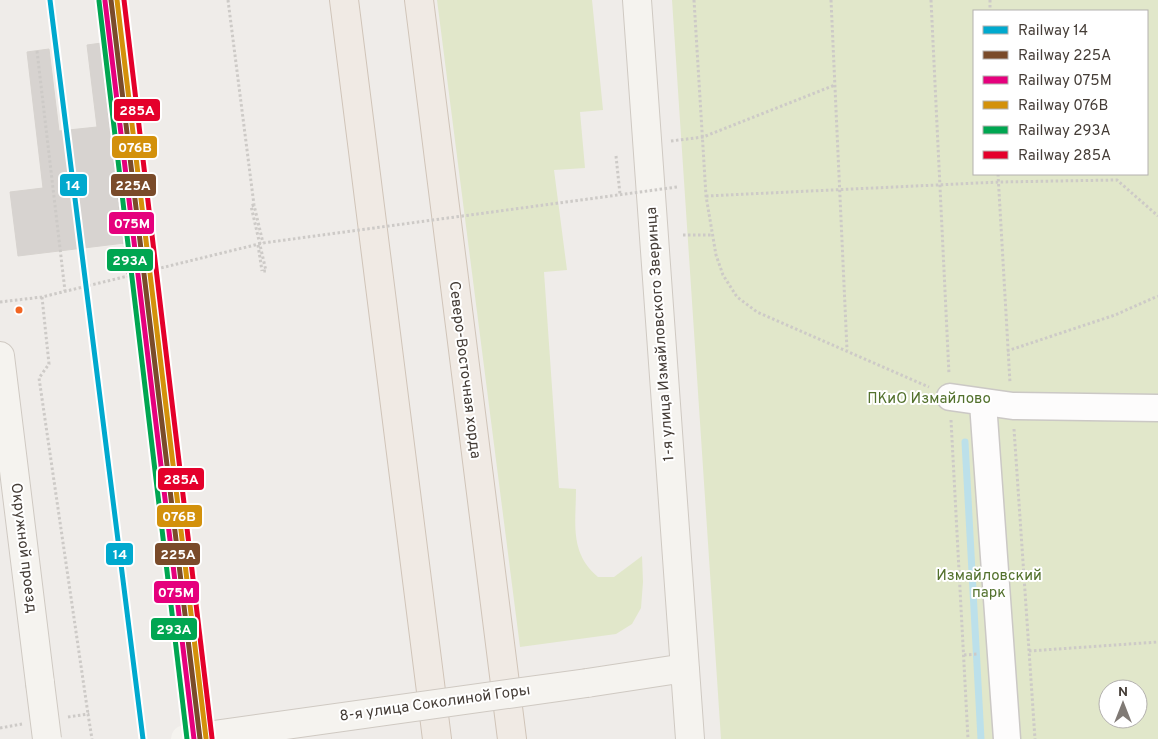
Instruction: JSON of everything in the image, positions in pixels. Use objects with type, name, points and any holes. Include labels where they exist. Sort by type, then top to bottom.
[{"type":"main road","points":[[344,0],[437,739]]},
{"type":"main road","name":"Северо-Восточная хорда","points":[[419,0],[512,739]]},
{"type":"street","name":"1-я улица Измайловского Зверинца","points":[[637,0],[690,739]]},
{"type":"street","name":"Окружной проезд","points":[[0,356],[47,739]]},
{"type":"street","points":[[950,397],[1013,406],[1158,408]]},
{"type":"street","points":[[983,403],[1006,739]]},
{"type":"street","name":"8-я улица Соколиной Горы","points":[[185,739],[685,668]]},
{"type":"path","points":[[228,0],[254,205],[263,243]]},
{"type":"path","points":[[694,0],[706,196],[712,235],[722,275],[736,297],[757,312],[950,397]]},
{"type":"path","points":[[831,0],[847,350]]},
{"type":"path","points":[[931,0],[968,739]]},
{"type":"path","points":[[101,43],[128,277]]},
{"type":"path","points":[[37,51],[65,291]]},
{"type":"path","points":[[666,142],[703,138],[835,85]]},
{"type":"path","points":[[616,156],[620,194]]},
{"type":"path","points":[[998,175],[1007,351],[1013,406],[1035,739]]},
{"type":"path","points":[[706,196],[999,182],[1117,180],[1158,216]]},
{"type":"path","points":[[0,302],[42,297],[263,243],[677,187]]},
{"type":"path","points":[[254,205],[251,206],[266,271],[262,271],[258,245]]},
{"type":"path","points":[[683,235],[712,235]]},
{"type":"path","points":[[1007,351],[1115,316],[1158,296]]},
{"type":"path","points":[[42,297],[49,364],[39,378],[88,714]]},
{"type":"path","points":[[1001,653],[1158,642]]},
{"type":"path","points":[[964,654],[972,654]]},
{"type":"green space","points":[[437,0],[592,0],[603,110],[580,112],[585,168],[554,170],[567,270],[544,272],[559,488],[576,489],[575,525],[578,548],[582,558],[598,577],[614,577],[642,556],[641,608],[632,624],[616,634],[520,647]]},
{"type":"green space","name":"ПКиО Измайлово","points":[[672,0],[1158,0],[1158,739],[721,739]]},
{"type":"building","points":[[109,42],[133,242],[18,256],[10,192],[43,188],[27,52],[49,49],[59,131],[97,127],[87,45]]},
{"type":"waterway","points":[[965,442],[981,739]]},
{"type":"rail line","name":"14","points":[[50,0],[143,739]]},
{"type":"rail line","name":"225А","points":[[111,0],[200,739]]},
{"type":"rail line","name":"076В","points":[[117,0],[206,738]]},
{"type":"rail line","name":"285А","points":[[124,0],[212,738]]},
{"type":"rail line","name":"293А","points":[[99,1],[187,739]]},
{"type":"rail line","name":"075М","points":[[105,1],[194,739]]},
{"type":"park label","name":"Измайловский парк","points":[[989,584]]}]
